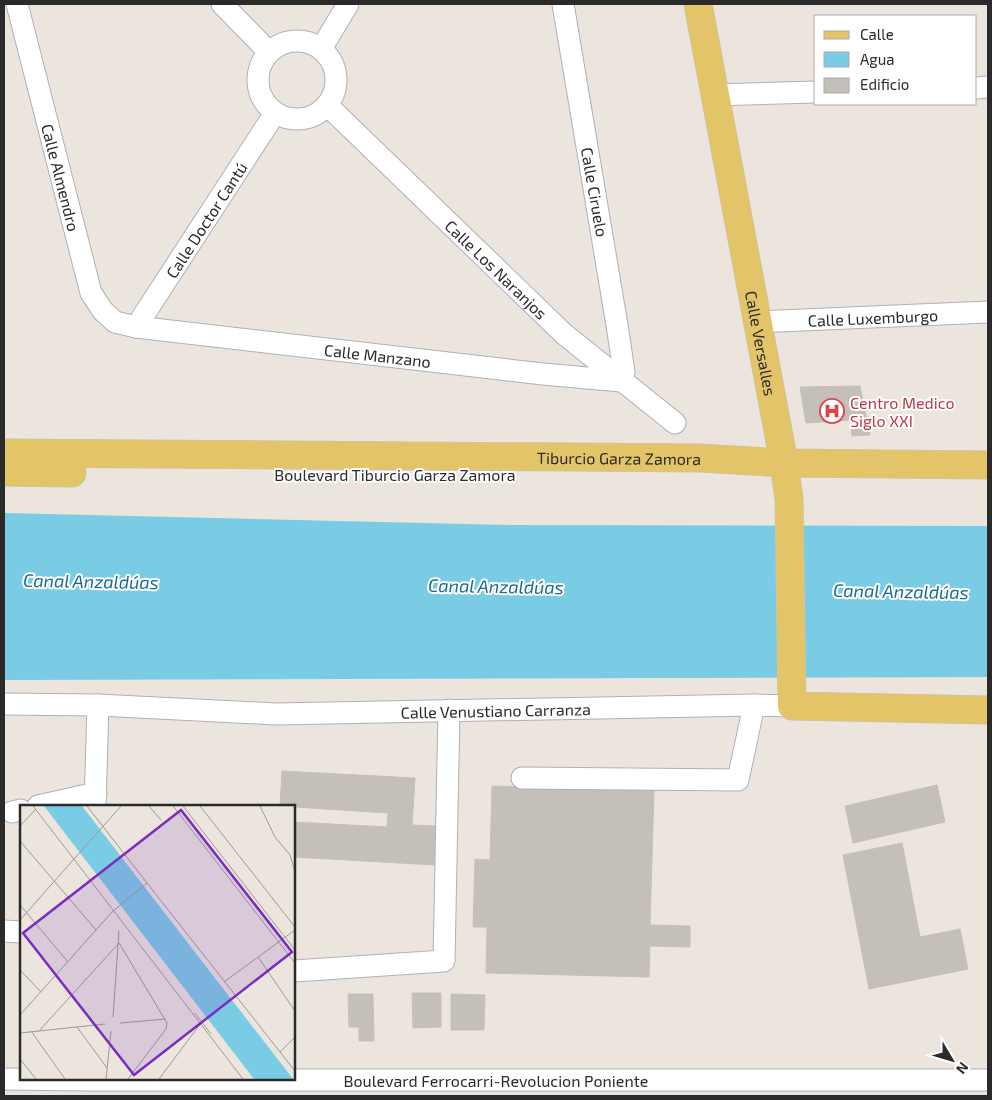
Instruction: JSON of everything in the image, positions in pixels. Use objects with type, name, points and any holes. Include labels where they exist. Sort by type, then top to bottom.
[{"type":"main road","name":"Calle Versalles","points":[[698,4],[787,481],[792,697]]},
{"type":"main road","name":"Tiburcio Garza Zamora","points":[[4,452],[701,458],[787,481]]},
{"type":"main road","name":"Boulevard Tiburcio Garza Zamora","points":[[4,472],[716,476],[787,481],[988,465]]},
{"type":"main road","name":"Calle Venustiano Carranza","points":[[792,697],[988,710]]},
{"type":"street","name":"Calle Almendro","points":[[16,4],[91,293],[103,311],[115,322],[136,327]]},
{"type":"street","points":[[222,4],[269,52]]},
{"type":"street","points":[[321,49],[348,4]]},
{"type":"street","name":"Calle Ciruelo","points":[[563,4],[617,325],[624,372],[621,381]]},
{"type":"street","points":[[297,41],[310,43],[321,49],[332,61],[336,76],[334,92],[327,105],[311,117],[293,119],[276,113],[263,100],[258,82],[261,64],[269,52],[284,43],[297,41]]},
{"type":"street","points":[[714,95],[814,92]]},
{"type":"street","name":"Calle Los Naranjos","points":[[327,105],[564,334],[675,423]]},
{"type":"street","name":"Calle Doctor Cantú","points":[[136,327],[276,113]]},
{"type":"street","name":"Calle Luxemburgo","points":[[758,322],[988,312]]},
{"type":"street","name":"Calle Manzano","points":[[136,327],[544,374],[621,381]]},
{"type":"street","name":"Calle Venustiano Carranza","points":[[4,704],[98,705],[277,714],[754,705],[792,697]]},
{"type":"street","points":[[48,805],[96,800],[98,705]]},
{"type":"street","points":[[522,778],[738,780],[754,705]]},
{"type":"street","points":[[295,971],[444,961],[449,710]]},
{"type":"street","points":[[4,931],[20,932]]},
{"type":"street","name":"Boulevard Ferrocarri-Revolucion Poniente","points":[[4,1078],[20,1079]]},
{"type":"street","name":"Boulevard Ferrocarri-Revolucion Poniente","points":[[28,1080],[88,1085],[988,1080]]},
{"type":"water","name":"Canal Anzaldúas","points":[[4,513],[508,525],[988,526],[988,677],[4,680]]},
{"type":"building","points":[[860,386],[870,435],[852,436],[851,420],[806,423],[800,387]]},
{"type":"building","points":[[282,771],[415,778],[412,825],[437,826],[434,865],[295,857],[295,822],[387,827],[388,813],[280,805]]},
{"type":"building","points":[[937,785],[945,822],[853,843],[845,806]]},
{"type":"building","points":[[492,786],[654,790],[650,925],[690,926],[690,947],[650,946],[649,977],[486,973],[487,927],[473,927],[475,859],[490,860]]},
{"type":"building","points":[[902,843],[920,937],[960,929],[968,969],[869,989],[843,855]]},
{"type":"building","points":[[412,993],[441,993],[441,1027],[413,1028]]},
{"type":"building","points":[[348,994],[373,994],[374,1041],[359,1041],[359,1027],[349,1027]]},
{"type":"building","points":[[451,994],[485,995],[484,1030],[451,1030]]},
{"type":"place","name":"Centro Medico Siglo XXI","points":[[832,411]]}]
